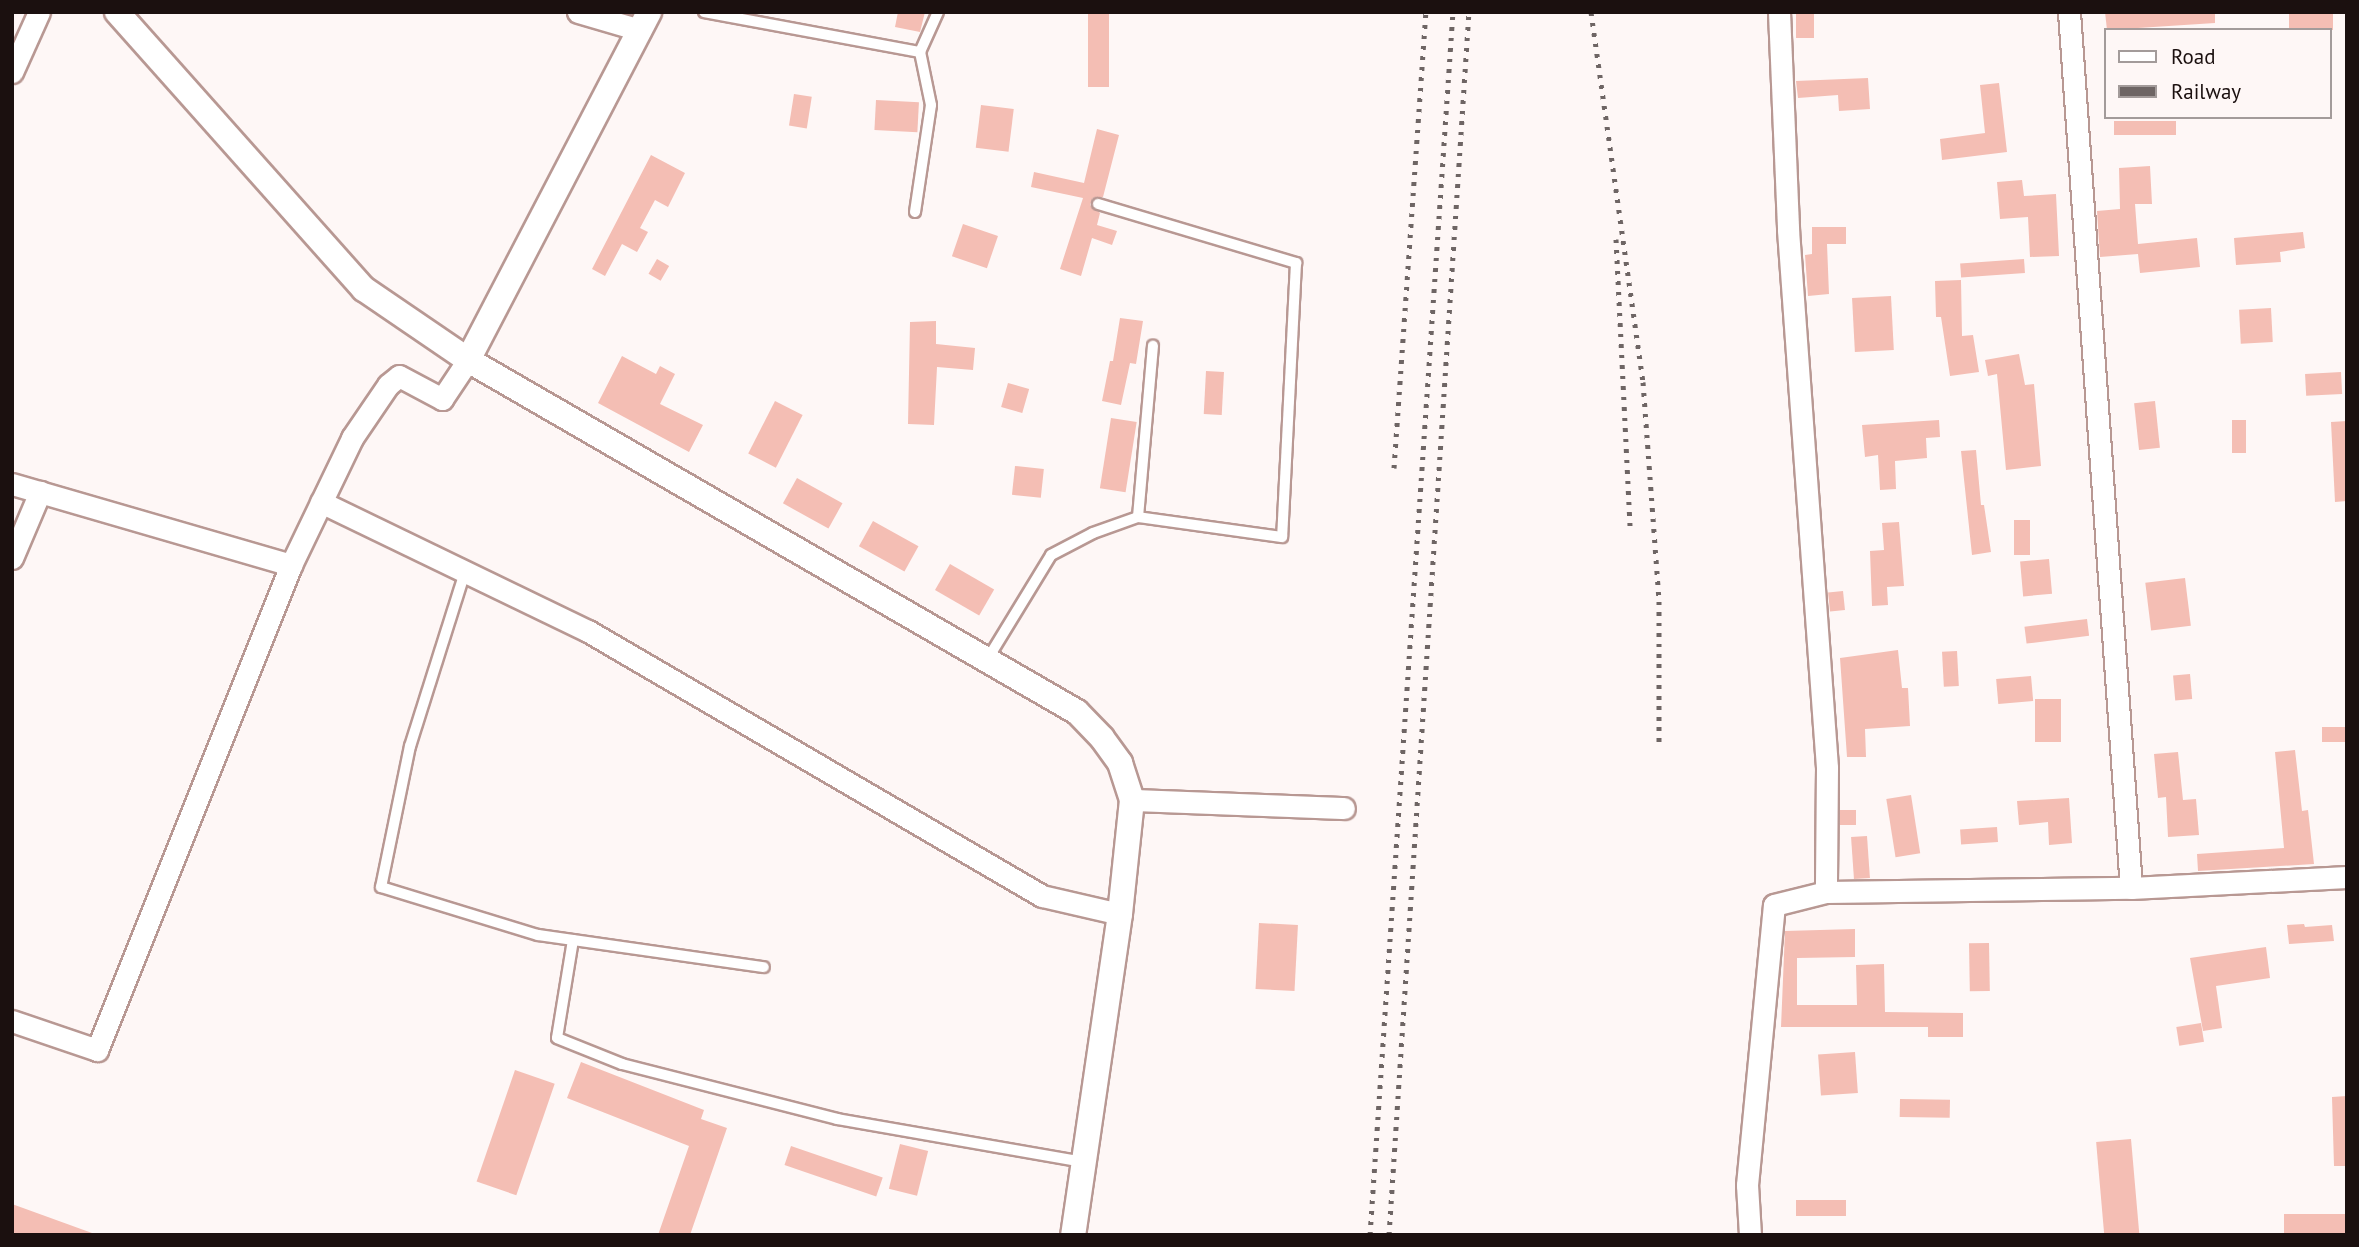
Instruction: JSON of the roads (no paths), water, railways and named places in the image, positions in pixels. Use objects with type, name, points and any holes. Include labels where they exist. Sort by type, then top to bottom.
[{"type":"street","points":[[12,72],[39,12]]},
{"type":"street","points":[[117,12],[364,289],[468,360],[1077,712],[1120,763],[1132,800],[1120,914],[1073,1235]]},
{"type":"street","points":[[12,1021],[97,1050],[290,565],[352,439],[388,385],[399,376],[442,399],[468,360],[644,21],[578,12]]},
{"type":"street","points":[[1779,12],[1788,230],[1827,768],[1826,892]]},
{"type":"street","points":[[2069,12],[2131,888]]},
{"type":"street","points":[[12,484],[290,565]]},
{"type":"street","points":[[12,558],[40,492]]},
{"type":"street","points":[[321,502],[588,632],[1042,896],[1120,914]]},
{"type":"street","points":[[1132,800],[1344,808]]},
{"type":"street","points":[[1750,1235],[1747,1185],[1774,905],[1826,892],[2131,888],[2347,877]]},
{"type":"lane","points":[[704,12],[920,52]]},
{"type":"lane","points":[[915,212],[931,105],[920,52],[938,12]]},
{"type":"lane","points":[[987,660],[1051,555],[1093,533],[1138,517],[1282,537],[1296,263],[1098,204]]},
{"type":"lane","points":[[1138,517],[1153,346]]},
{"type":"lane","points":[[465,572],[410,746],[381,887],[538,935],[764,967]]},
{"type":"lane","points":[[573,940],[558,1038],[622,1063],[837,1119],[1084,1162]]},
{"type":"railway","points":[[1394,468],[1426,12]]},
{"type":"railway","points":[[1370,1235],[1453,12]]},
{"type":"railway","points":[[1389,1235],[1469,12]]},
{"type":"railway","points":[[1591,12],[1643,382],[1659,601],[1659,742]]},
{"type":"railway","points":[[1616,239],[1630,527]]}]
